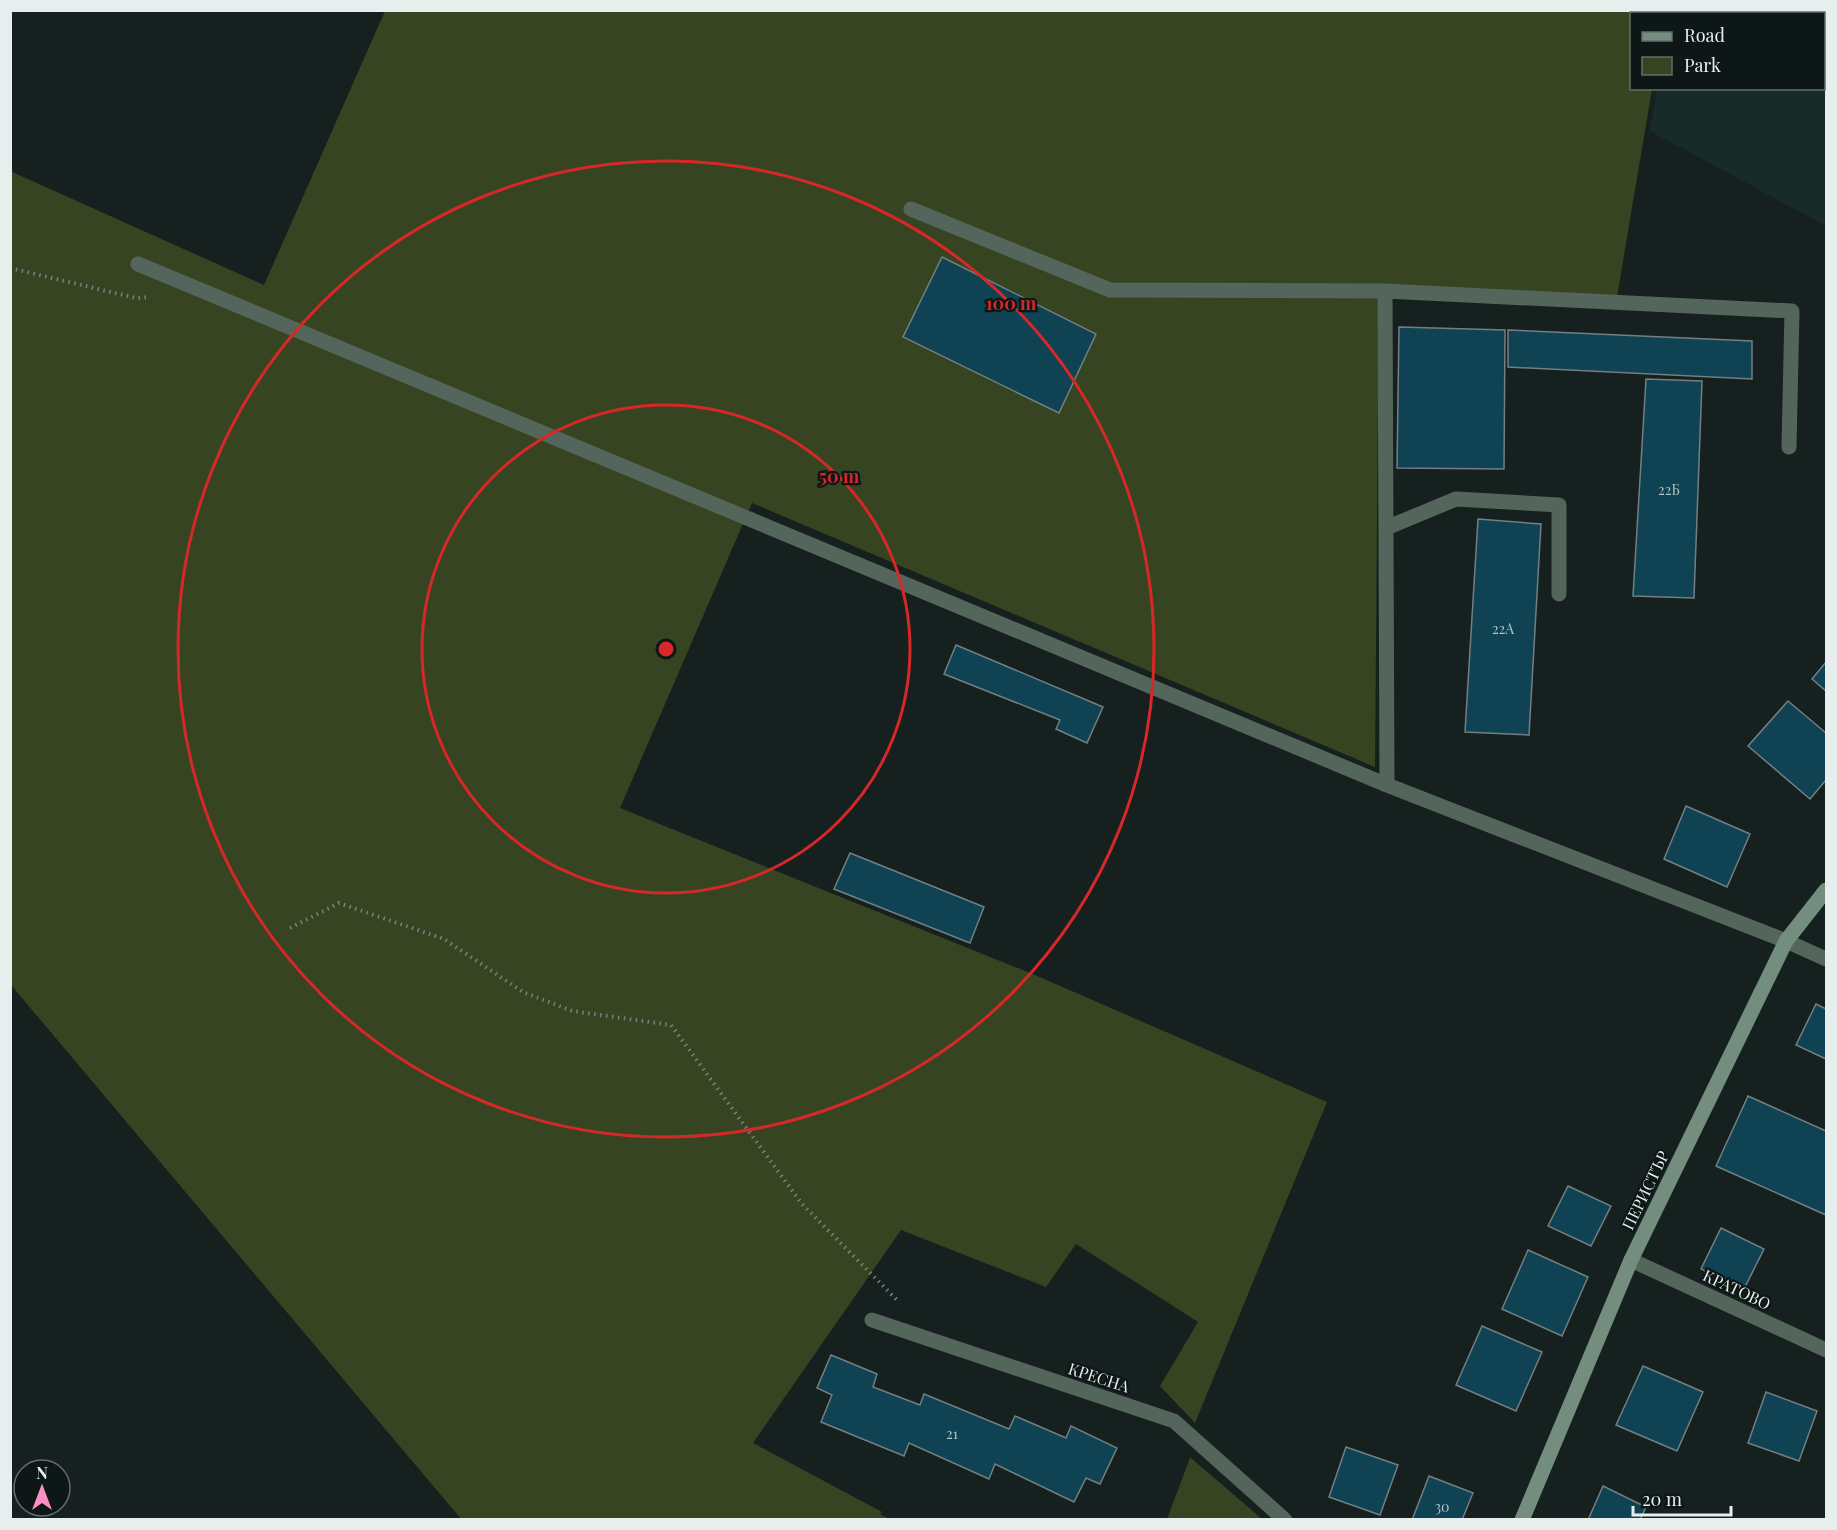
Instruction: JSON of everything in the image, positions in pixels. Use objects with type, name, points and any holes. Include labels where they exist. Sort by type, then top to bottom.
[{"type":"street","points":[[911,209],[1110,290],[1385,291],[1792,311],[1789,447]]},
{"type":"street","points":[[138,264],[1387,785],[1827,959]]},
{"type":"street","points":[[1385,291],[1387,785]]},
{"type":"street","points":[[1386,528],[1456,500],[1559,505],[1558,594]]},
{"type":"street","name":"ПЕРИСТЪР","points":[[1522,1520],[1631,1260],[1786,941],[1827,890]]},
{"type":"street","name":"КРАТОВО","points":[[1631,1260],[1827,1350]]},
{"type":"street","name":"КРЕСНА","points":[[872,1320],[1174,1421],[1285,1520]]},
{"type":"path","points":[[10,268],[136,298],[158,296]]},
{"type":"path","points":[[290,928],[339,903],[444,939],[523,992],[572,1011],[671,1025],[802,1204],[899,1302]]},
{"type":"shaded area","points":[[1826,11],[1826,226],[1650,131],[1657,90],[1825,90],[1825,12],[1670,12]]},
{"type":"green space","points":[[385,11],[1664,11],[1630,12],[1630,90],[1652,90],[1617,297],[1379,285],[1375,767],[752,503],[620,808],[1035,975],[1327,1102],[1195,1423],[1160,1386],[1198,1322],[1076,1244],[1046,1287],[901,1230],[753,1443],[882,1512],[880,1514],[889,1519],[461,1519],[11,985],[10,171],[264,285]]},
{"type":"green space","points":[[1191,1458],[1262,1519],[1167,1519]]},
{"type":"building","points":[[942,257],[1096,334],[1059,413],[903,337]]},
{"type":"building","points":[[1399,327],[1505,330],[1504,469],[1397,468]]},
{"type":"building","points":[[1508,330],[1752,341],[1752,379],[1508,367]]},
{"type":"building","points":[[1646,379],[1702,381],[1694,598],[1633,596]]},
{"type":"building","points":[[1478,519],[1541,524],[1529,735],[1465,732]]},
{"type":"building","points":[[956,645],[1103,707],[1087,743],[1056,729],[1060,720],[944,674]]},
{"type":"building","points":[[1826,662],[1826,691],[1812,679]]},
{"type":"building","points":[[1788,701],[1826,733],[1826,780],[1810,799],[1748,746]]},
{"type":"building","points":[[1686,806],[1750,834],[1727,887],[1664,859]]},
{"type":"building","points":[[850,853],[984,907],[970,943],[834,889]]},
{"type":"building","points":[[1816,1004],[1826,1009],[1826,1059],[1796,1045]]},
{"type":"building","points":[[1748,1096],[1826,1131],[1826,1215],[1716,1166]]},
{"type":"building","points":[[1568,1186],[1611,1206],[1591,1246],[1548,1226]]},
{"type":"building","points":[[1721,1228],[1764,1249],[1744,1289],[1701,1269]]},
{"type":"building","points":[[1528,1250],[1588,1277],[1562,1336],[1502,1309]]},
{"type":"building","points":[[1482,1326],[1542,1352],[1516,1411],[1456,1385]]},
{"type":"building","points":[[831,1355],[877,1374],[873,1387],[920,1405],[924,1394],[1009,1429],[1015,1416],[1066,1438],[1071,1426],[1117,1448],[1100,1484],[1086,1478],[1074,1502],[995,1464],[989,1479],[909,1443],[904,1456],[821,1422],[832,1395],[817,1388]]},
{"type":"building","points":[[1643,1366],[1703,1392],[1677,1451],[1616,1425]]},
{"type":"building","points":[[1766,1392],[1817,1411],[1799,1461],[1748,1443]]},
{"type":"building","points":[[1346,1447],[1398,1465],[1380,1515],[1329,1497]]},
{"type":"building","points":[[1429,1476],[1473,1493],[1462,1520],[1412,1520]]},
{"type":"building","points":[[1603,1486],[1646,1507],[1640,1520],[1588,1520]]}]
